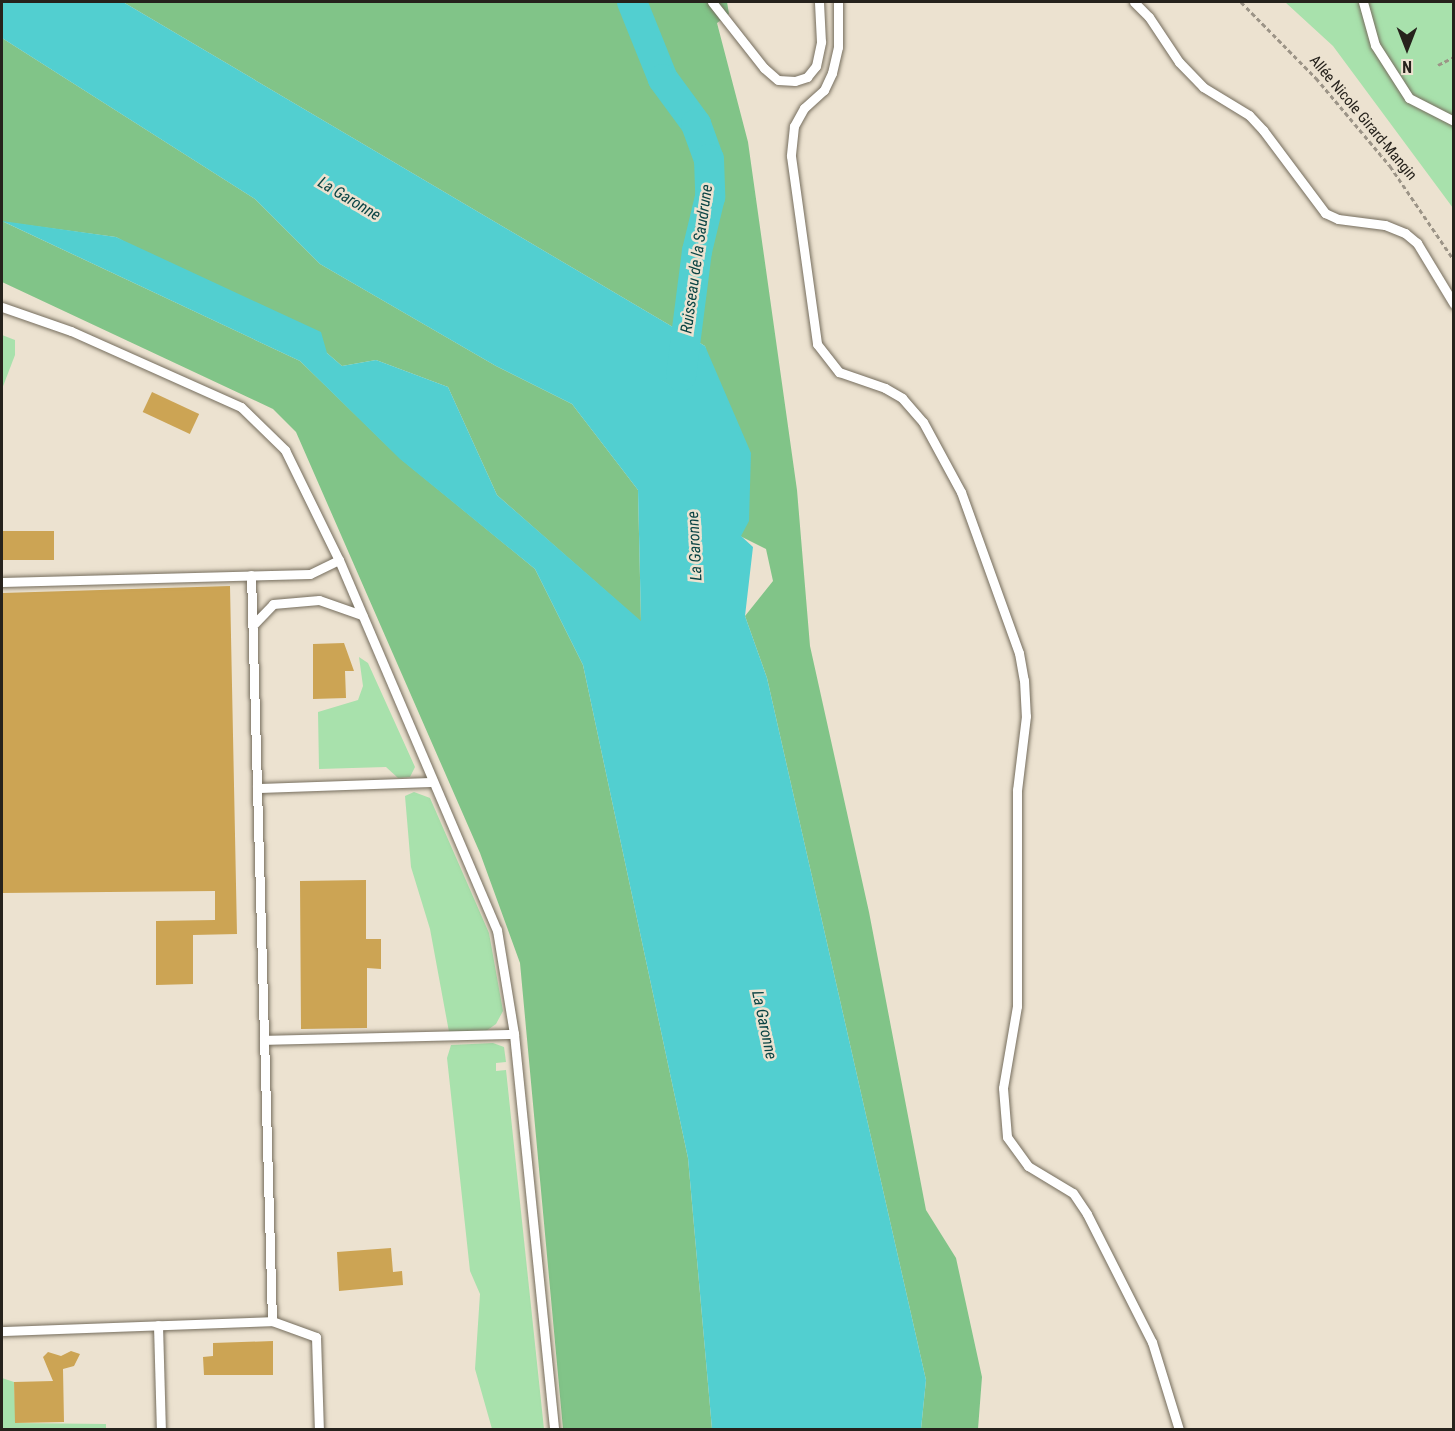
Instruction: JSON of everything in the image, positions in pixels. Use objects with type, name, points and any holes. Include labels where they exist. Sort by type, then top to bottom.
[{"type":"lane","points":[[712,2],[764,68],[778,80],[795,81],[807,77],[816,66],[821,42],[819,2]]},
{"type":"lane","points":[[838,2],[838,47],[832,73],[824,90],[804,108],[794,126],[791,156],[817,344],[839,372],[893,393],[923,422],[961,492],[1019,653],[1024,680],[1026,716],[1017,790],[1017,1006],[1003,1088],[1006,1137],[1028,1166],[1073,1193],[1087,1214],[1152,1342],[1179,1430]]},
{"type":"lane","points":[[1134,2],[1149,17],[1179,62],[1203,87],[1249,115],[1263,130],[1325,213],[1338,219],[1385,225],[1405,233],[1417,243],[1454,304]]},
{"type":"lane","points":[[1363,2],[1375,45],[1409,98],[1454,121]]},
{"type":"lane","points":[[2,307],[71,331],[241,407],[285,450],[339,560],[497,930],[514,1034],[554,1430]]},
{"type":"lane","points":[[2,582],[310,574],[339,560]]},
{"type":"lane","points":[[251,575],[272,1321]]},
{"type":"lane","points":[[253,625],[273,604],[319,600],[362,615]]},
{"type":"lane","points":[[257,788],[433,782]]},
{"type":"lane","points":[[264,1041],[514,1034]]},
{"type":"lane","points":[[2,1331],[272,1321],[316,1337],[319,1430]]},
{"type":"lane","points":[[158,1325],[161,1430]]},
{"type":"path","name":"Allée Nicole Girard-Mangin","points":[[1241,2],[1316,78],[1390,166],[1454,260]]},
{"type":"path","points":[[1438,64],[1454,57]]},
{"type":"green space","points":[[123,2],[727,2],[729,14],[717,23],[748,142],[797,490],[810,646],[869,912],[926,1210],[956,1258],[982,1377],[978,1429],[921,1429],[926,1380],[767,678],[745,616],[773,581],[766,549],[740,536],[705,346]]},
{"type":"green space","points":[[1285,2],[1453,2],[1453,208],[1333,46]]},
{"type":"green space","points":[[2,38],[255,199],[320,264],[496,366],[572,404],[638,490],[641,622],[497,495],[448,387],[376,360],[342,366],[327,353],[116,237],[4,222],[300,361],[401,459],[535,569],[583,665],[688,1158],[712,1429],[563,1429],[520,963],[480,853],[296,432],[273,409],[2,282]]},
{"type":"green space","points":[[2,335],[15,340],[15,355],[2,389]]},
{"type":"green space","points":[[359,657],[368,663],[415,767],[410,777],[398,778],[386,767],[319,769],[318,712],[358,700],[363,686]]},
{"type":"green space","points":[[414,792],[430,798],[489,933],[503,1011],[496,1024],[486,1031],[449,1032],[430,929],[411,867],[405,796]]},
{"type":"green space","points":[[493,1043],[504,1047],[506,1062],[496,1063],[496,1071],[506,1070],[544,1429],[492,1429],[475,1369],[480,1294],[470,1271],[447,1058],[451,1045]]},
{"type":"green space","points":[[2,1378],[14,1382],[16,1423],[106,1424],[106,1429],[2,1429]]},
{"type":"water","name":"La Garonne","points":[[2,2],[123,2],[705,346],[751,453],[749,521],[741,536],[753,547],[745,616],[767,678],[926,1380],[921,1429],[712,1429],[688,1158],[583,665],[535,569],[400,459],[300,361],[2,221],[116,237],[321,332],[327,353],[342,366],[376,360],[448,387],[497,495],[641,621],[638,490],[572,404],[496,366],[320,264],[255,199],[2,38]]},
{"type":"building","points":[[152,392],[199,414],[190,434],[143,412]]},
{"type":"building","points":[[2,531],[54,531],[54,560],[2,560]]},
{"type":"building","points":[[230,586],[237,934],[193,935],[193,984],[156,985],[156,921],[215,920],[215,891],[2,893],[2,593]]},
{"type":"building","points":[[344,643],[354,671],[345,671],[346,698],[313,699],[313,644]]},
{"type":"building","points":[[366,880],[366,939],[381,939],[381,969],[367,968],[367,1028],[301,1029],[300,881]]},
{"type":"building","points":[[391,1248],[393,1272],[402,1271],[403,1285],[339,1291],[337,1252]]},
{"type":"building","points":[[273,1341],[273,1375],[204,1375],[203,1357],[213,1356],[213,1343]]},
{"type":"building","points":[[71,1351],[80,1354],[74,1366],[63,1369],[64,1422],[15,1423],[14,1382],[53,1381],[43,1357],[48,1352],[61,1356]]},
{"type":"waterway","name":"Ruisseau de la Saudrune","points":[[632,2],[663,79],[696,124],[709,159],[710,197],[697,251],[681,376]]}]
